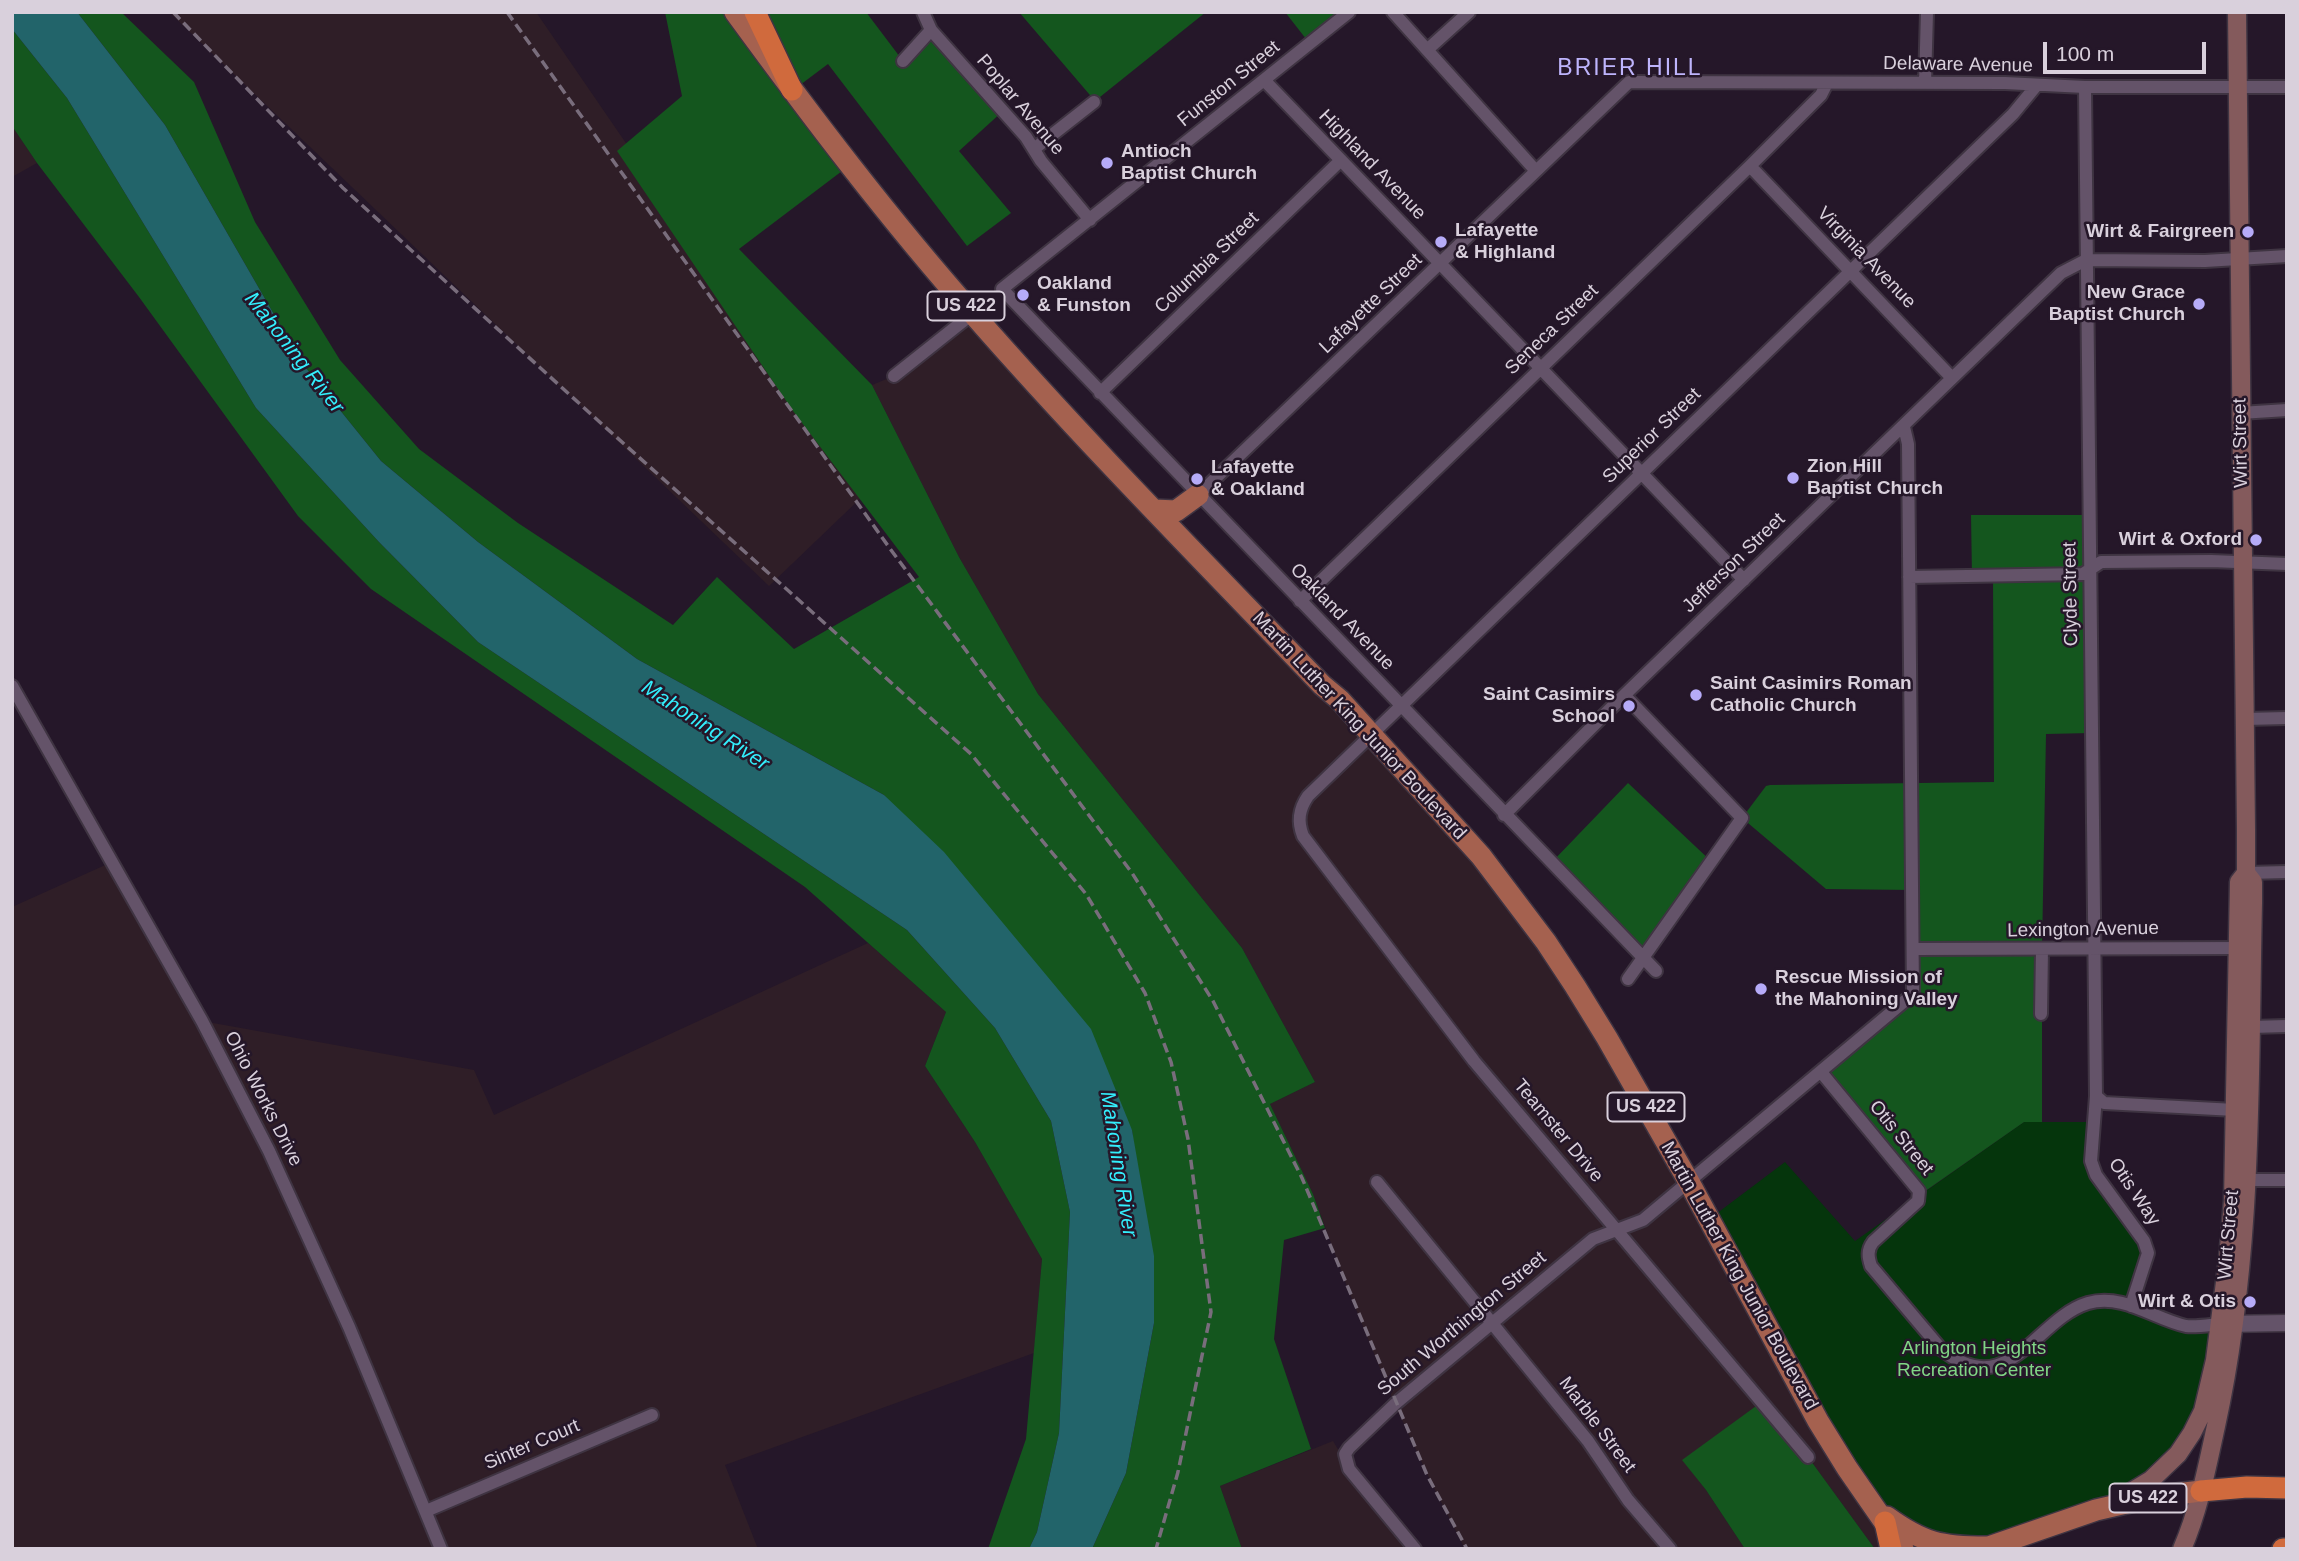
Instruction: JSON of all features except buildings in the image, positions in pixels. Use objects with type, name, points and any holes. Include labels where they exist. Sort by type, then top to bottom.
[{"type":"highway","points":[[755,12],[792,90]]},
{"type":"highway","name":"US 422","points":[[2201,1491],[2247,1487],[2287,1488]]},
{"type":"highway","points":[[1880,1515],[1891,1549]]},
{"type":"main road","name":"Martin Luther King Junior Boulevard","points":[[735,12],[857,174],[972,314],[1154,510],[1372,735],[1457,828],[1546,942],[1607,1038],[1689,1182],[1818,1421],[1903,1549]]},
{"type":"main road","name":"Wirt Street","points":[[2182,1549],[2201,1491],[2224,1391],[2235,1110],[2245,948],[2253,882],[2246,873],[2237,12]]},
{"type":"main road","points":[[1154,510],[1176,511],[1198,495]]},
{"type":"main road","name":"Wirt Street","points":[[1984,1548],[2096,1510],[2139,1489],[2162,1471],[2192,1433],[2206,1401],[2242,1261],[2248,1180],[2251,1027],[2245,948]]},
{"type":"main road","name":"US 422","points":[[2096,1510],[2152,1497],[2201,1491]]},
{"type":"main road","name":"US 422","points":[[1880,1515],[1931,1542],[1947,1546],[1984,1548]]},
{"type":"street","name":"Poplar Avenue","points":[[923,12],[932,30],[1026,137],[1090,220]]},
{"type":"street","name":"Funston Street","points":[[1002,289],[1349,12]]},
{"type":"street","points":[[1394,12],[1536,171]]},
{"type":"street","points":[[1426,50],[1469,12]]},
{"type":"street","points":[[1925,83],[1927,12]]},
{"type":"street","points":[[903,61],[932,30]]},
{"type":"street","name":"Highland Avenue","points":[[1264,80],[1744,580]]},
{"type":"street","name":"Delaware Avenue","points":[[1629,82],[2287,87]]},
{"type":"street","name":"Lafayette Street","points":[[1198,495],[1629,82]]},
{"type":"street","name":"Seneca Street","points":[[1300,601],[1750,166],[1821,95],[1827,83]]},
{"type":"street","name":"Superior Street","points":[[1299,816],[1300,808],[1308,796],[2012,114],[2036,86]]},
{"type":"street","name":"Clyde Street","points":[[2085,87],[2097,1098]]},
{"type":"street","points":[[1034,149],[1094,102]]},
{"type":"street","name":"Columbia Street","points":[[1100,393],[1341,160]]},
{"type":"street","name":"Virginia Avenue","points":[[1750,166],[1952,378]]},
{"type":"street","points":[[2086,260],[2205,261],[2287,256]]},
{"type":"street","name":"Jefferson Street","points":[[1504,815],[2061,273],[2086,260]]},
{"type":"street","name":"Oakland Avenue","points":[[1002,289],[1656,971]]},
{"type":"street","points":[[894,376],[972,314]]},
{"type":"street","points":[[2240,413],[2287,410]]},
{"type":"street","name":"South Worthington Street","points":[[1415,1549],[1349,1469],[1345,1454],[1349,1448],[1395,1405],[1592,1239],[1643,1220],[1913,994],[1908,444],[1904,427]]},
{"type":"street","points":[[1909,577],[2083,575],[2101,562],[2287,564]]},
{"type":"street","name":"Ohio Works Drive","points":[[12,685],[202,1021],[269,1152],[349,1327],[441,1549]]},
{"type":"street","points":[[1625,696],[1742,818],[1629,979]]},
{"type":"street","points":[[2245,719],[2287,718]]},
{"type":"street","name":"Teamster Drive","points":[[1299,816],[1303,836],[1425,999],[1502,1096],[1808,1457]]},
{"type":"street","points":[[2246,873],[2287,872]]},
{"type":"street","name":"Lexington Avenue","points":[[1914,950],[2245,948]]},
{"type":"street","points":[[2041,1014],[2042,949]]},
{"type":"street","points":[[2251,1027],[2287,1026]]},
{"type":"street","name":"Otis Street","points":[[1821,1072],[1919,1191],[1918,1201],[1873,1242],[1868,1258],[1871,1266],[1941,1349],[1952,1357],[1970,1365],[1997,1364],[2017,1356],[2081,1306],[2108,1301],[2188,1326],[2226,1324]]},
{"type":"street","points":[[2097,1098],[2105,1103],[2235,1110]]},
{"type":"street","name":"Otis Way","points":[[2097,1098],[2091,1161],[2096,1175],[2144,1241],[2148,1253],[2131,1306]]},
{"type":"street","points":[[2248,1180],[2287,1180]]},
{"type":"street","name":"Marble Street","points":[[1377,1182],[1588,1441],[1628,1500],[1670,1549]]},
{"type":"street","points":[[2226,1324],[2287,1323]]},
{"type":"street","name":"Sinter Court","points":[[426,1511],[652,1415]]},
{"type":"shaded area","points":[[169,12],[536,12],[866,493],[769,586]]},
{"type":"shaded area","points":[[12,126],[37,163],[12,177]]},
{"type":"shaded area","points":[[972,314],[1154,510],[1546,942],[1891,1549],[1875,1549],[1795,1439],[1683,1460],[1745,1549],[1465,1549],[1395,1405],[1313,1194],[1270,1104],[1315,1082],[1242,948],[1038,694],[959,557],[872,385],[894,376]]},
{"type":"shaded area","points":[[112,862],[202,1021],[474,1070],[494,1115],[868,943],[946,1012],[925,1066],[975,1142],[1042,1259],[1034,1353],[725,1465],[758,1549],[12,1549],[12,907]]},
{"type":"shaded area","points":[[1333,1441],[1345,1461],[1415,1549],[1242,1549],[1220,1486]]},
{"type":"green space","points":[[77,12],[121,12],[194,82],[255,222],[340,360],[419,449],[518,523],[673,625],[717,577],[794,649],[919,577],[793,411],[617,151],[682,96],[665,12],[866,12],[903,61],[931,30],[1003,111],[959,151],[1011,213],[967,246],[828,64],[792,91],[850,165],[739,249],[872,385],[959,557],[1038,694],[1242,948],[1315,1082],[1270,1104],[1313,1194],[1325,1228],[1284,1240],[1274,1339],[1311,1449],[1220,1486],[1242,1549],[1092,1549],[1126,1473],[1154,1323],[1132,1130],[884,795],[637,659],[478,542],[381,461],[302,363],[165,125]]},
{"type":"green space","points":[[1019,12],[1206,12],[1095,101]]},
{"type":"green space","points":[[1285,12],[1349,12],[1310,44]]},
{"type":"green space","points":[[12,29],[67,98],[256,408],[379,542],[478,642],[907,930],[995,1028],[1051,1121],[1070,1212],[1059,1433],[1037,1532],[1029,1549],[988,1549],[1026,1439],[1042,1259],[975,1142],[925,1066],[946,1012],[805,887],[371,589],[298,516],[12,126]]},
{"type":"green space","points":[[1971,515],[2089,515],[2091,733],[2046,734],[2042,1122],[2024,1122],[1921,1194],[1821,1072],[1913,994],[1913,890],[1826,889],[1742,818],[1766,786],[1770,785],[1994,782],[1993,577],[1972,577]]},
{"type":"green space","points":[[1628,783],[1712,862],[1644,958],[1552,862]]},
{"type":"green space","name":"Arlington Heights Recreation Center","points":[[2024,1122],[2094,1122],[2091,1161],[2144,1241],[2131,1306],[2188,1326],[2210,1325],[2247,1202],[2203,1411],[2139,1489],[1968,1547],[1876,1509],[1708,1220],[1785,1162],[1855,1241]]},
{"type":"green space","points":[[1763,1401],[1795,1439],[1875,1549],[1745,1549],[1706,1490],[1682,1460]]},
{"type":"water","name":"Mahoning River","points":[[12,12],[77,12],[165,125],[302,363],[381,461],[478,542],[637,659],[884,795],[944,852],[1091,1029],[1132,1130],[1154,1256],[1154,1323],[1126,1473],[1092,1549],[1029,1549],[1037,1532],[1059,1433],[1070,1212],[1051,1121],[995,1028],[907,930],[478,642],[379,542],[256,408],[67,98],[12,29]]},
{"type":"railway","points":[[173,12],[343,188],[971,754],[1086,894],[1145,993],[1171,1062],[1188,1139],[1211,1312],[1178,1472],[1156,1549]]},
{"type":"railway","points":[[507,12],[891,550],[1132,873],[1213,1001],[1302,1178],[1427,1475],[1467,1549]]},
{"type":"place","name":"Antioch Baptist Church","points":[[1107,163]]},
{"type":"place","name":"Wirt & Fairgreen","points":[[2248,232]]},
{"type":"place","name":"Lafayette & Highland","points":[[1441,242]]},
{"type":"place","name":"Oakland & Funston","points":[[1023,295]]},
{"type":"place","name":"New Grace Baptist Church","points":[[2199,304]]},
{"type":"place","name":"Zion Hill Baptist Church","points":[[1793,478]]},
{"type":"place","name":"Lafayette & Oakland","points":[[1197,479]]},
{"type":"place","name":"Wirt & Oxford","points":[[2256,540]]},
{"type":"place","name":"Saint Casimirs Roman Catholic Church","points":[[1696,695]]},
{"type":"place","name":"Saint Casimirs School","points":[[1629,706]]},
{"type":"place","name":"Rescue Mission of the Mahoning Valley","points":[[1761,989]]},
{"type":"place","name":"Wirt & Otis","points":[[2250,1302]]},
{"type":"district","name":"BRIER HILL","points":[[1630,69]]}]
